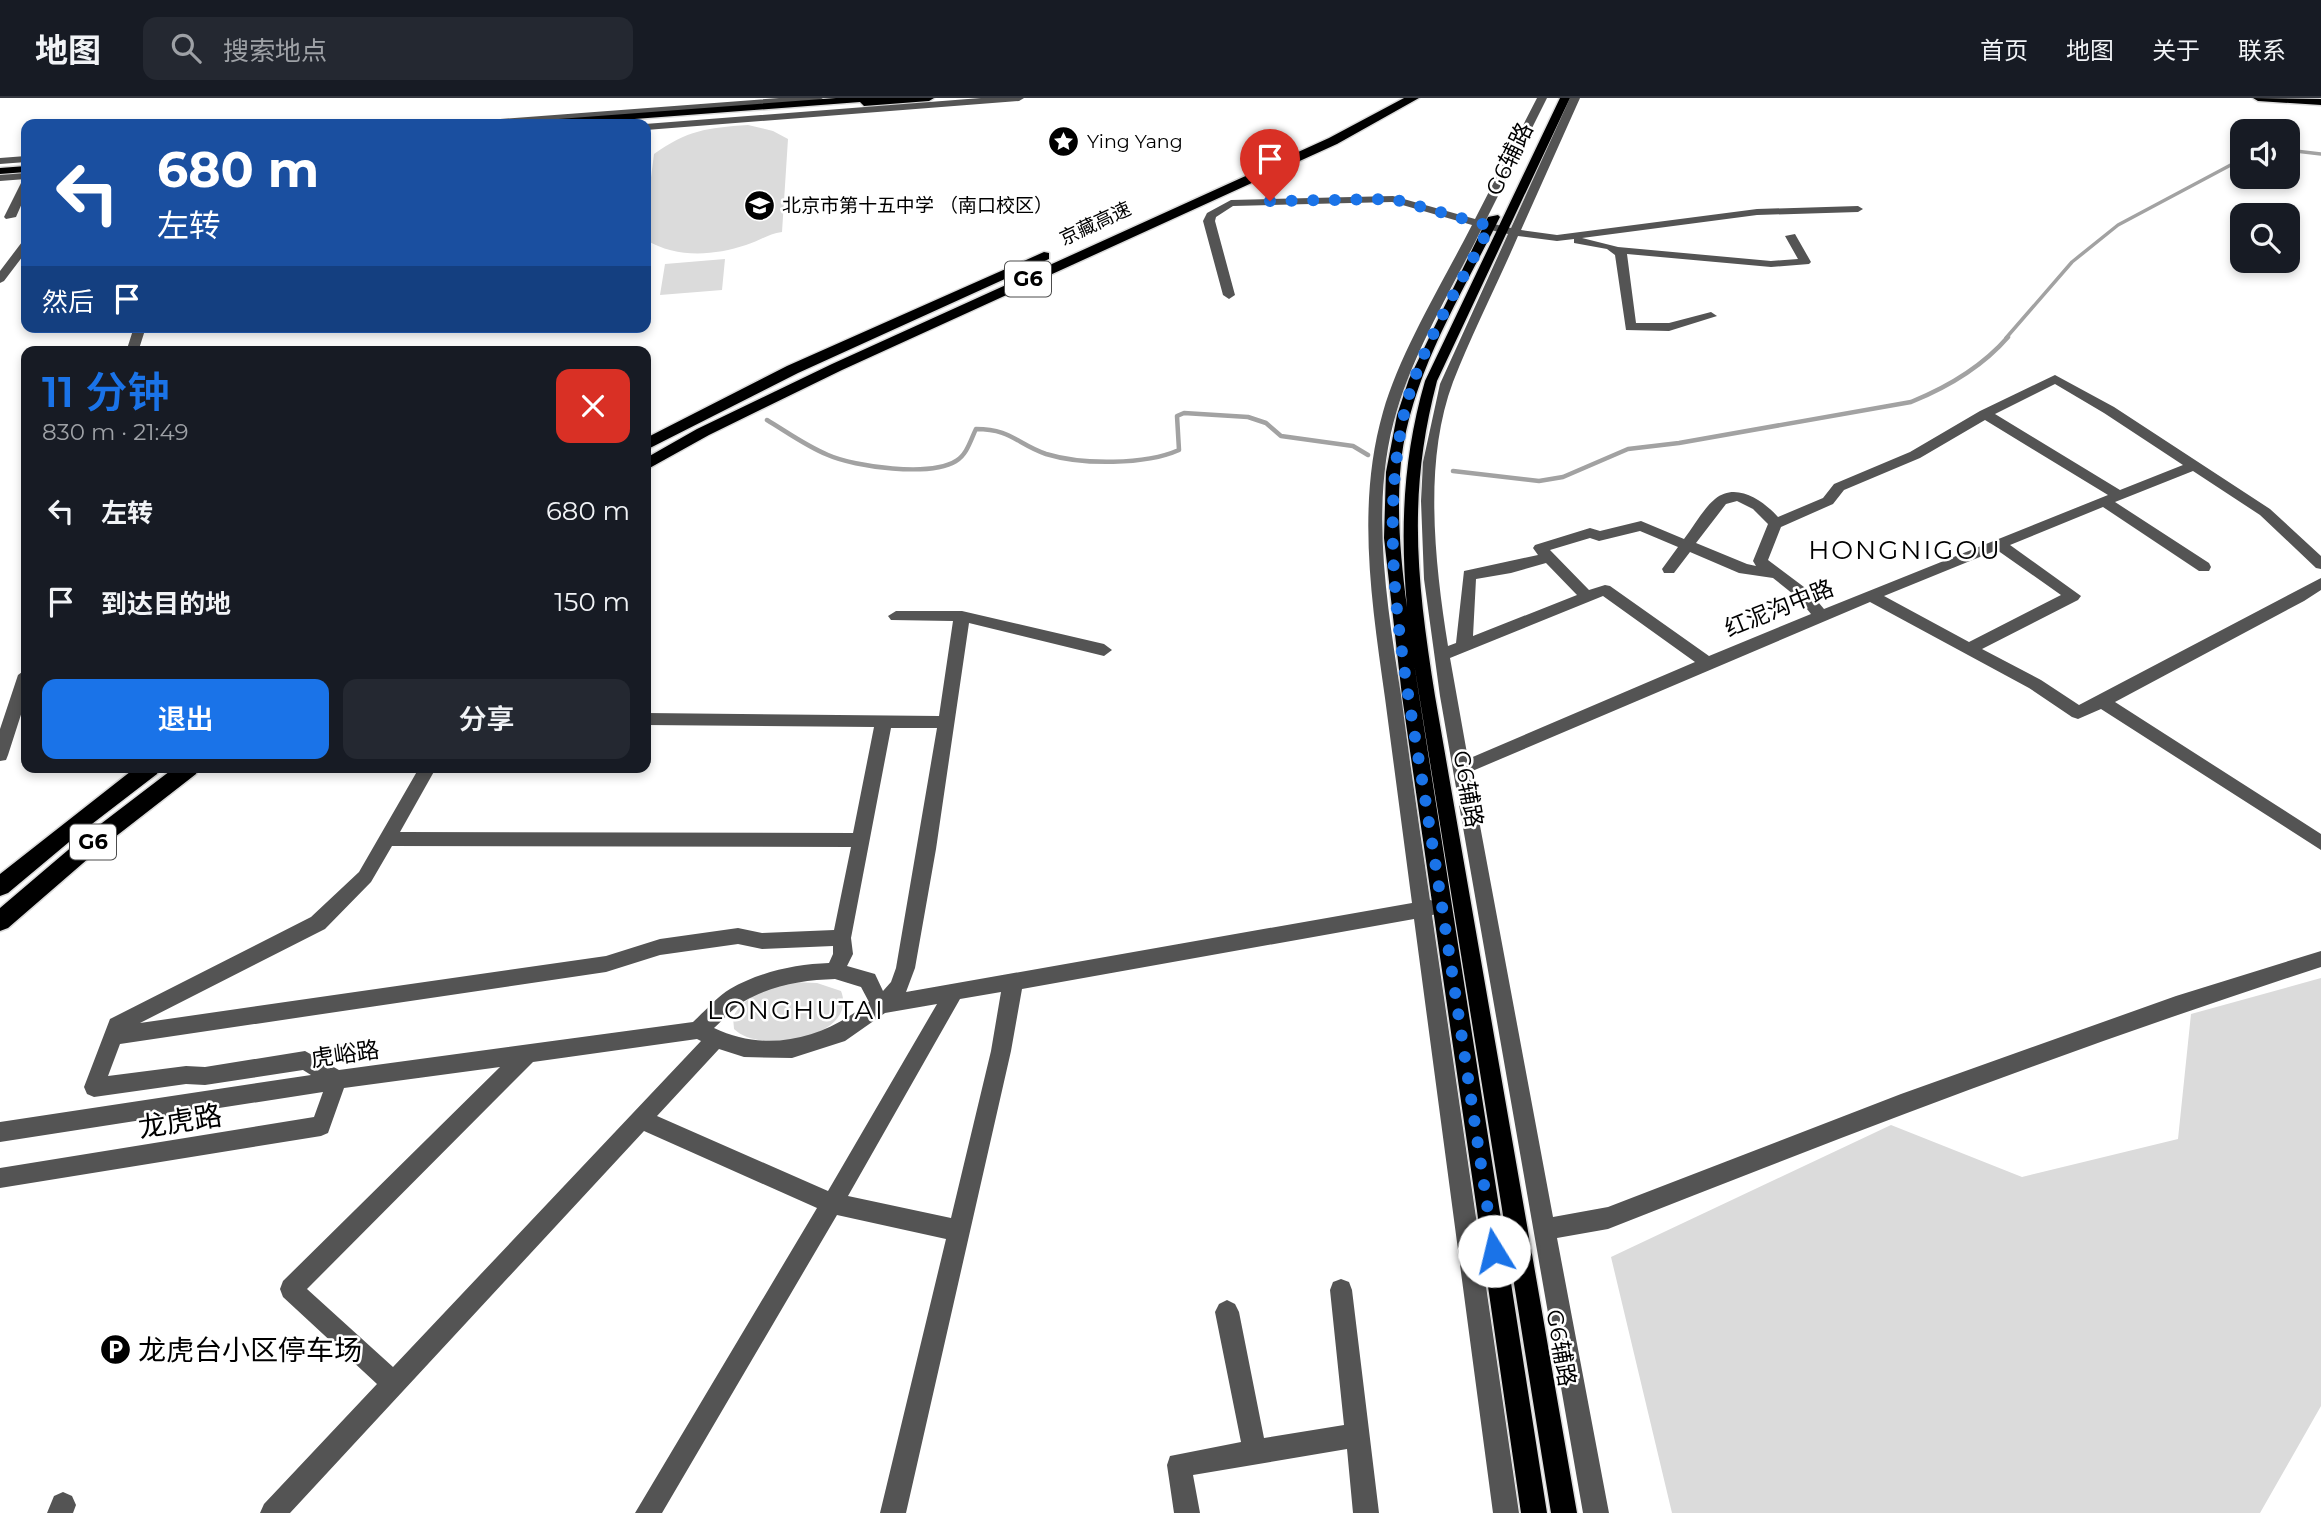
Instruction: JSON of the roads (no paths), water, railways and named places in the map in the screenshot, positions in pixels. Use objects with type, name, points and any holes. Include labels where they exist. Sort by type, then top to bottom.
[{"type":"highway","points":[[1209,181],[1367,111],[1390,98]]},
{"type":"highway","name":"京藏高速","points":[[651,462],[703,432],[837,367],[1333,142],[1413,98]]},
{"type":"highway","name":"京藏高速","points":[[651,442],[824,356],[1060,248]]},
{"type":"highway","name":"G6","points":[[0,887],[67,831],[143,773]]},
{"type":"highway","name":"G6","points":[[0,921],[89,845],[183,773]]},
{"type":"main road","points":[[598,119],[875,98]]},
{"type":"main road","points":[[651,119],[929,98]]},
{"type":"main road","name":"G6辅路","points":[[1554,98],[1444,349],[1419,418],[1410,474],[1408,539],[1425,682],[1564,1513]]},
{"type":"main road","name":"G6辅路","points":[[1534,1513],[1398,613],[1391,538],[1394,472],[1404,415],[1415,379],[1565,98]]},
{"type":"main road","points":[[2258,98],[2321,102]]},
{"type":"main road","points":[[0,166],[21,164]]},
{"type":"street","points":[[534,119],[818,98]]},
{"type":"street","points":[[651,127],[1019,98]]},
{"type":"street","name":"G6辅路","points":[[1542,98],[1496,228],[1459,352],[1435,420],[1427,476],[1426,540],[1441,655],[1596,1513]]},
{"type":"street","name":"G6辅路","points":[[1506,1513],[1381,613],[1375,537],[1378,471],[1389,413],[1402,376],[1575,98]]},
{"type":"street","points":[[0,178],[21,176]]},
{"type":"street","points":[[5,218],[21,191]]},
{"type":"street","points":[[1229,295],[1209,221],[1211,215],[1231,203],[1393,199],[1496,228],[1610,246],[1618,250],[1771,264],[1805,262],[1791,236]]},
{"type":"street","points":[[1557,238],[1757,212],[1858,209]]},
{"type":"street","points":[[1618,250],[1621,254],[1630,327],[1669,327],[1711,316]]},
{"type":"street","points":[[0,279],[21,251]]},
{"type":"street","points":[[1819,616],[1818,608],[1760,561],[1775,524],[1828,501],[1839,487],[1915,455],[1985,414],[2055,379],[2195,465],[2265,512],[2321,564]]},
{"type":"street","points":[[1985,414],[2110,498],[2204,566]]},
{"type":"street","name":"红泥沟中路","points":[[1461,769],[1819,616],[2195,465]]},
{"type":"street","points":[[1668,569],[1721,501],[1730,496],[1740,496],[1753,501],[1775,524]]},
{"type":"street","points":[[1587,597],[1540,548],[1590,533],[1599,536],[1641,526],[1744,569],[1776,573]]},
{"type":"street","points":[[1968,649],[2073,596],[1997,543]]},
{"type":"street","points":[[1464,646],[1469,575],[1511,568],[1548,557]]},
{"type":"street","points":[[1870,595],[2035,684],[2078,713],[2321,583]]},
{"type":"street","points":[[1441,655],[1605,590],[1708,663]]},
{"type":"street","points":[[896,616],[962,616],[1104,650]]},
{"type":"street","points":[[706,1035],[765,1050],[795,1049],[826,1041],[857,1027],[899,986],[926,860],[962,616]]},
{"type":"street","points":[[0,755],[21,690]]},
{"type":"street","points":[[2102,702],[2321,843]]},
{"type":"street","points":[[651,719],[947,722]]},
{"type":"street","points":[[835,971],[842,954],[842,938],[884,721]]},
{"type":"street","points":[[337,1080],[305,1060],[205,1076],[186,1075],[94,1087],[117,1025],[318,923],[365,877],[425,773]]},
{"type":"street","points":[[387,839],[861,840]]},
{"type":"street","points":[[880,1005],[1442,906]]},
{"type":"street","points":[[113,1036],[606,964],[660,947],[738,936],[762,941],[842,938]]},
{"type":"street","points":[[1545,1229],[1608,1218],[1901,1104],[2176,1005],[2321,959]]},
{"type":"street","points":[[273,1513],[640,1119],[736,996],[771,981],[805,972],[835,971],[868,980],[880,1005]]},
{"type":"street","points":[[893,1513],[1000,1051],[1013,982]]},
{"type":"street","points":[[648,1513],[954,992]]},
{"type":"street","name":"虎峪路","points":[[0,1132],[337,1080],[527,1054],[706,1035]]},
{"type":"street","points":[[393,1383],[291,1289],[527,1054]]},
{"type":"street","name":"龙虎路","points":[[0,1178],[321,1126],[337,1080]]},
{"type":"street","points":[[640,1119],[831,1203],[959,1231]]},
{"type":"street","points":[[1341,1290],[1366,1513]]},
{"type":"street","points":[[1227,1312],[1255,1452]]},
{"type":"street","points":[[1187,1513],[1180,1465],[1357,1435]]},
{"type":"waterway","points":[[2300,152],[2321,154]]},
{"type":"waterway","points":[[2006,338],[2072,262],[2118,225],[2230,165]]},
{"type":"waterway","points":[[1453,471],[1539,481],[1563,477],[1628,449],[1679,443],[1911,402],[1964,375],[1987,358],[2008,337]]},
{"type":"waterway","points":[[767,420],[828,455],[856,463],[892,468],[929,468],[956,461],[966,451],[976,429],[1006,434],[1036,450],[1061,458],[1113,462],[1165,455],[1179,450],[1177,416],[1184,413],[1248,417],[1266,423],[1281,436],[1353,446],[1368,455]]},
{"type":"place","name":"Ying Yang","points":[[1064,141]]},
{"type":"place","name":"北京市第十五中学 （南口校区）","points":[[759,205]]},
{"type":"place","name":"龙虎台小区停车场","points":[[115,1350]]},
{"type":"district","name":"HONGNIGOU","points":[[1905,550]]},
{"type":"district","name":"LONGHUTAI","points":[[796,1010]]}]
